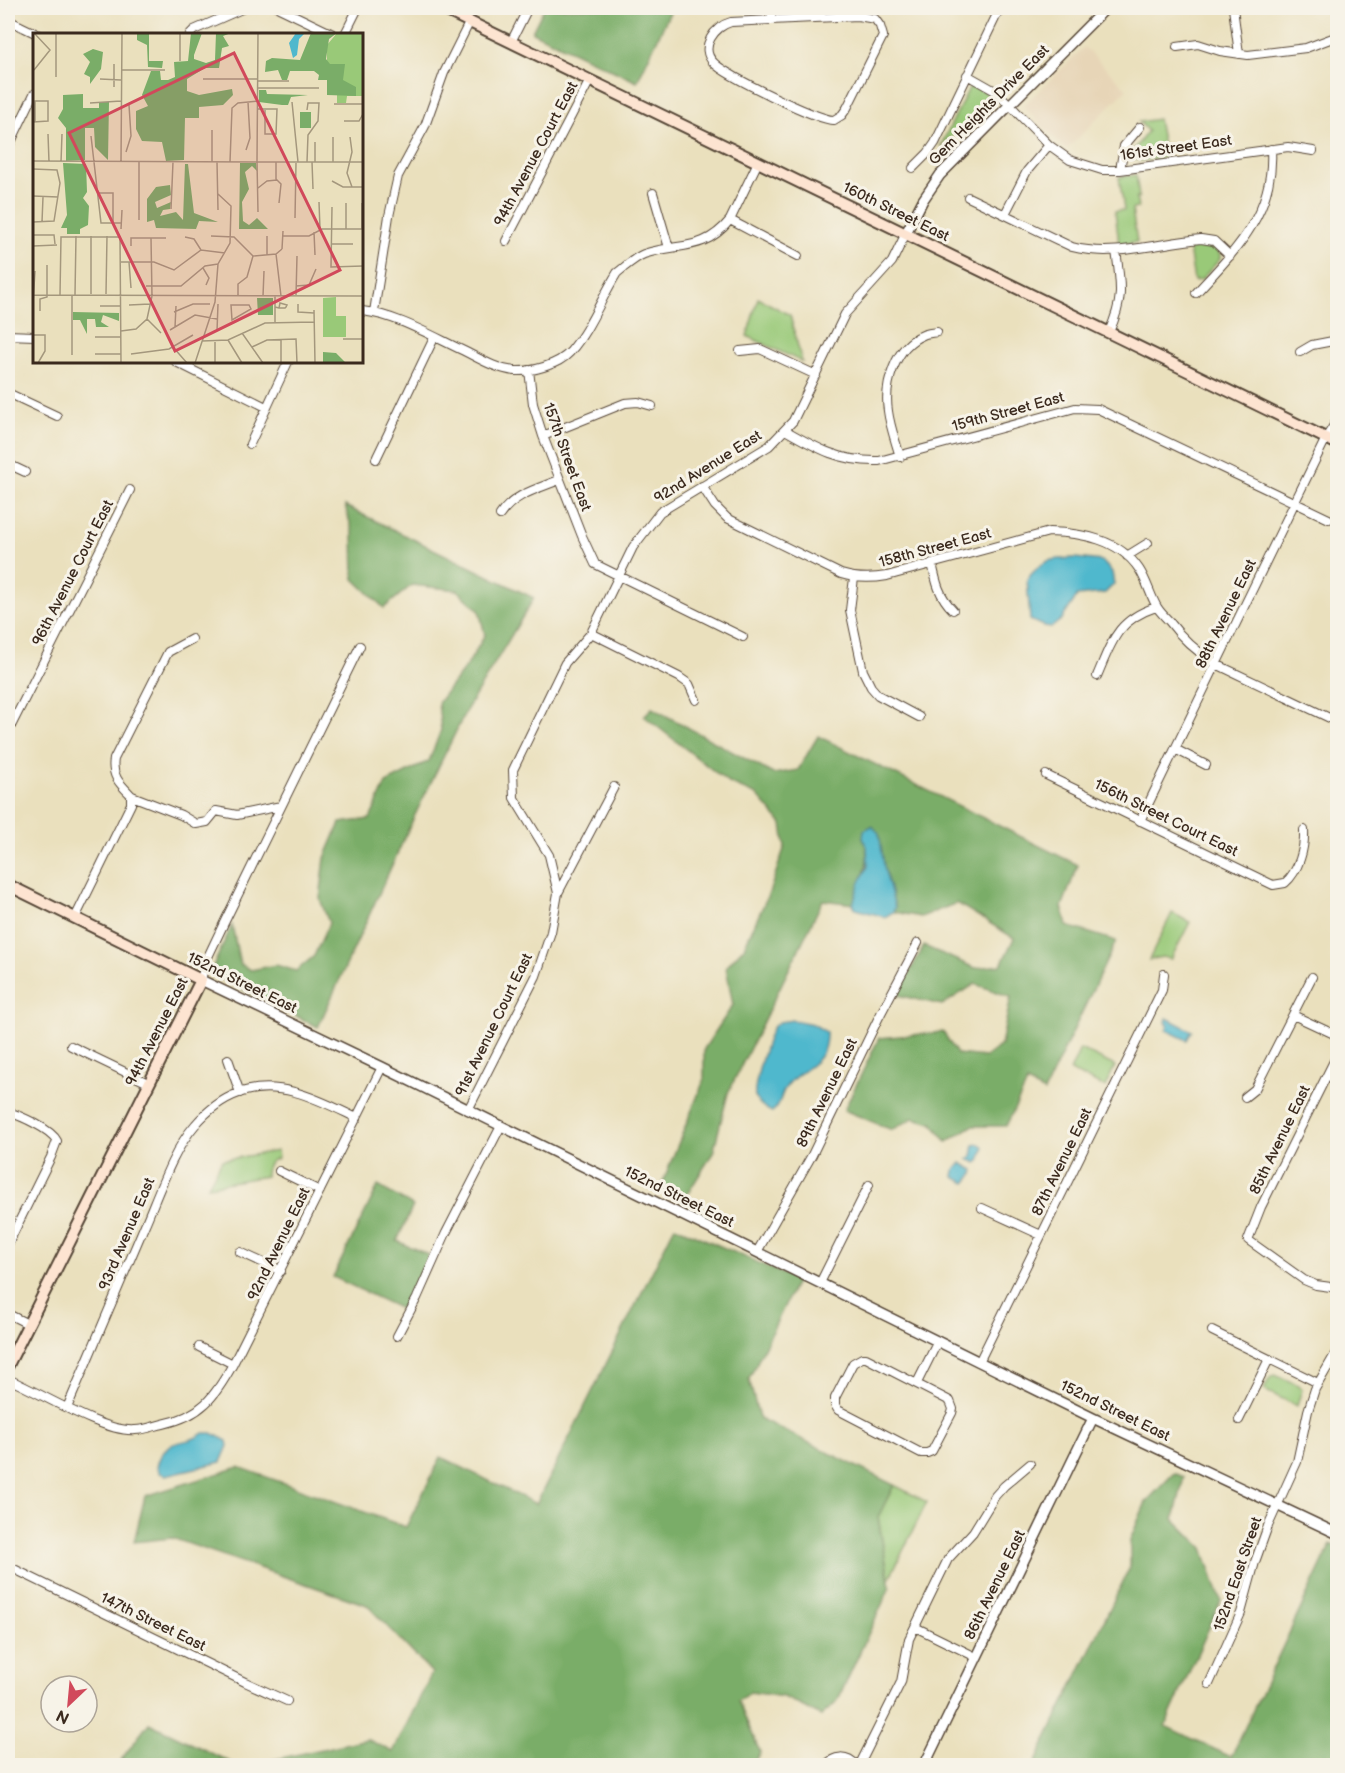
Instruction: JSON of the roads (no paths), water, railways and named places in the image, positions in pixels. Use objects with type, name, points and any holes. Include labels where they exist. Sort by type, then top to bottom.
[{"type":"main road","name":"160th Street East","points":[[441,8],[1338,444]]},
{"type":"main road","name":"152nd Street East","points":[[8,885],[201,980]]},
{"type":"main road","name":"94th Avenue East","points":[[8,1365],[201,980]]},
{"type":"street","points":[[191,33],[244,8]]},
{"type":"street","points":[[279,8],[331,33]]},
{"type":"street","points":[[346,33],[358,8]]},
{"type":"street","points":[[511,42],[528,8]]},
{"type":"street","points":[[771,20],[772,8]]},
{"type":"street","points":[[913,168],[935,143],[1000,8]]},
{"type":"street","name":"Gem Heights Drive East","points":[[906,233],[929,189],[1106,8]]},
{"type":"street","points":[[1233,8],[1239,54]]},
{"type":"street","points":[[858,16],[869,16],[875,19],[882,30],[880,43],[843,115],[834,120],[816,117],[715,66],[710,59],[708,49],[711,36],[718,27],[731,22],[771,20],[858,16]]},
{"type":"street","points":[[8,20],[35,33]]},
{"type":"street","points":[[374,312],[387,225],[398,176],[425,126],[444,74],[470,21]]},
{"type":"street","points":[[1177,47],[1198,44],[1220,51],[1260,54],[1298,49],[1338,36]]},
{"type":"street","name":"161st Street East","points":[[968,75],[991,88],[1049,145],[1070,160],[1102,170],[1120,170],[1288,147],[1312,151]]},
{"type":"street","name":"94th Avenue Court East","points":[[506,241],[590,80]]},
{"type":"street","points":[[8,148],[33,96]]},
{"type":"street","points":[[1120,170],[1124,146],[1140,127]]},
{"type":"street","points":[[1005,214],[1027,171],[1049,145]]},
{"type":"street","points":[[1196,293],[1248,233],[1265,196],[1271,176],[1271,149]]},
{"type":"street","points":[[363,311],[374,312],[402,322],[491,365],[515,371],[529,370],[555,362],[568,354],[584,333],[617,273],[627,265],[646,254],[700,243],[718,233],[730,220],[758,162]]},
{"type":"street","points":[[653,193],[669,248]]},
{"type":"street","points":[[968,197],[1072,247],[1096,251],[1116,251],[1201,239],[1214,241],[1230,256]]},
{"type":"street","points":[[730,220],[798,256]]},
{"type":"street","name":"92nd Avenue East","points":[[558,893],[549,855],[514,798],[513,770],[565,663],[591,633],[638,540],[660,512],[763,451],[785,430],[798,413],[845,314],[892,262],[906,233]]},
{"type":"street","points":[[1109,332],[1121,296],[1116,251]]},
{"type":"street","points":[[900,457],[888,412],[887,391],[891,374],[898,359],[913,341],[923,334],[937,332]]},
{"type":"street","points":[[8,335],[33,336]]},
{"type":"street","points":[[376,459],[434,338]]},
{"type":"street","points":[[1300,352],[1312,345],[1338,340]]},
{"type":"street","points":[[740,351],[760,349],[816,375]]},
{"type":"street","points":[[178,363],[266,407]]},
{"type":"street","points":[[250,444],[288,363]]},
{"type":"street","name":"157th Street East","points":[[529,370],[533,404],[543,436],[592,560],[603,570],[743,637]]},
{"type":"street","points":[[8,393],[57,416]]},
{"type":"street","points":[[543,436],[625,403],[638,402],[652,406]]},
{"type":"street","name":"159th Street East","points":[[785,430],[840,458],[879,461],[1075,408],[1098,409],[1329,519]]},
{"type":"street","name":"88th Avenue East","points":[[1140,821],[1326,438],[1338,419]]},
{"type":"street","points":[[8,464],[25,472]]},
{"type":"street","points":[[500,515],[511,501],[521,495],[559,480]]},
{"type":"street","name":"158th Street East","points":[[702,486],[721,514],[733,522],[841,574],[854,578],[872,579],[1049,532],[1069,532],[1096,538],[1115,547],[1139,569],[1156,607],[1198,653],[1216,664],[1338,722]]},
{"type":"street","name":"96th Avenue Court East","points":[[8,732],[130,490]]},
{"type":"street","points":[[1127,556],[1148,543]]},
{"type":"street","points":[[932,563],[938,590],[953,610]]},
{"type":"street","points":[[854,578],[850,610],[863,671],[878,695],[919,717]]},
{"type":"street","points":[[1097,676],[1119,629],[1149,609],[1156,607]]},
{"type":"street","points":[[591,633],[679,676],[689,684],[696,700]]},
{"type":"street","points":[[192,639],[168,652],[114,759],[113,770],[118,782],[132,796],[181,815],[196,824],[207,822],[216,811],[237,814],[281,806]]},
{"type":"street","name":"94th Avenue East","points":[[201,980],[206,962],[360,646]]},
{"type":"street","points":[[1175,749],[1206,765]]},
{"type":"street","name":"156th Street Court East","points":[[1046,776],[1274,885],[1285,883],[1294,872],[1303,850],[1304,830]]},
{"type":"street","name":"91st Avenue Court East","points":[[468,1110],[536,976],[551,932],[558,893],[614,787]]},
{"type":"street","points":[[75,918],[131,804],[132,796]]},
{"type":"street","name":"89th Avenue East","points":[[757,1252],[812,1155],[878,1019],[918,944]]},
{"type":"street","name":"87th Avenue East","points":[[979,1362],[1161,990],[1164,974]]},
{"type":"street","points":[[1245,1098],[1255,1089],[1312,977]]},
{"type":"street","name":"152nd Street East","points":[[201,980],[1093,1418],[1338,1534]]},
{"type":"street","points":[[1293,1015],[1338,1036]]},
{"type":"street","points":[[71,1046],[148,1083]]},
{"type":"street","name":"85th Avenue East","points":[[1338,1053],[1248,1239],[1304,1280],[1316,1285],[1338,1288]]},
{"type":"street","points":[[228,1059],[240,1093],[264,1089],[298,1092],[357,1118]]},
{"type":"street","name":"92nd Avenue East","points":[[68,1408],[103,1424],[134,1431],[183,1420],[220,1389],[382,1067]]},
{"type":"street","name":"93rd Avenue East","points":[[68,1408],[171,1164],[194,1126],[213,1107],[240,1093]]},
{"type":"street","points":[[8,1112],[40,1127],[55,1136],[57,1141],[8,1244]]},
{"type":"street","points":[[397,1336],[446,1233],[501,1126]]},
{"type":"street","points":[[279,1171],[320,1191]]},
{"type":"street","points":[[820,1283],[869,1185]]},
{"type":"street","points":[[982,1208],[1041,1235]]},
{"type":"street","points":[[240,1252],[281,1271]]},
{"type":"street","points":[[8,1314],[28,1324]]},
{"type":"street","points":[[1212,1331],[1318,1383]]},
{"type":"street","points":[[917,1383],[938,1341]]},
{"type":"street","points":[[199,1347],[234,1364]]},
{"type":"street","name":"152nd East Street","points":[[1209,1684],[1241,1613],[1255,1562],[1297,1462],[1308,1411],[1318,1383],[1338,1350]]},
{"type":"street","points":[[862,1358],[917,1383],[947,1399],[953,1409],[934,1448],[927,1453],[921,1453],[841,1412],[835,1405],[835,1398],[853,1363],[862,1358]]},
{"type":"street","points":[[1239,1420],[1269,1359]]},
{"type":"street","points":[[8,1379],[68,1408]]},
{"type":"street","name":"86th Avenue East","points":[[924,1766],[1093,1418]]},
{"type":"street","points":[[825,1766],[830,1760],[842,1757],[853,1761],[858,1766],[901,1682],[908,1646],[948,1559],[973,1532],[995,1496],[1030,1464]]},
{"type":"street","name":"147th Street East","points":[[8,1566],[287,1701]]},
{"type":"street","points":[[915,1628],[976,1657]]},
{"type":"water","points":[[1075,558],[1102,561],[1112,572],[1114,584],[1105,593],[1077,596],[1062,619],[1052,627],[1030,620],[1027,579],[1043,563]]},
{"type":"water","points":[[872,826],[879,833],[885,871],[895,907],[893,912],[885,917],[856,909],[853,904],[868,866],[867,847],[863,838],[864,830]]},
{"type":"water","points":[[1167,1018],[1192,1031],[1187,1040],[1166,1030]]},
{"type":"water","points":[[793,1020],[813,1024],[826,1032],[825,1044],[818,1059],[786,1087],[777,1107],[772,1112],[762,1106],[755,1096],[758,1073],[772,1029],[779,1022]]},
{"type":"water","points":[[979,1144],[984,1147],[980,1161],[977,1163],[968,1159],[972,1156],[974,1145]]},
{"type":"water","points":[[961,1163],[974,1170],[966,1183],[954,1177],[955,1170]]},
{"type":"water","points":[[203,1433],[212,1433],[227,1441],[228,1446],[221,1462],[166,1475],[160,1473],[157,1466],[166,1449]]}]
